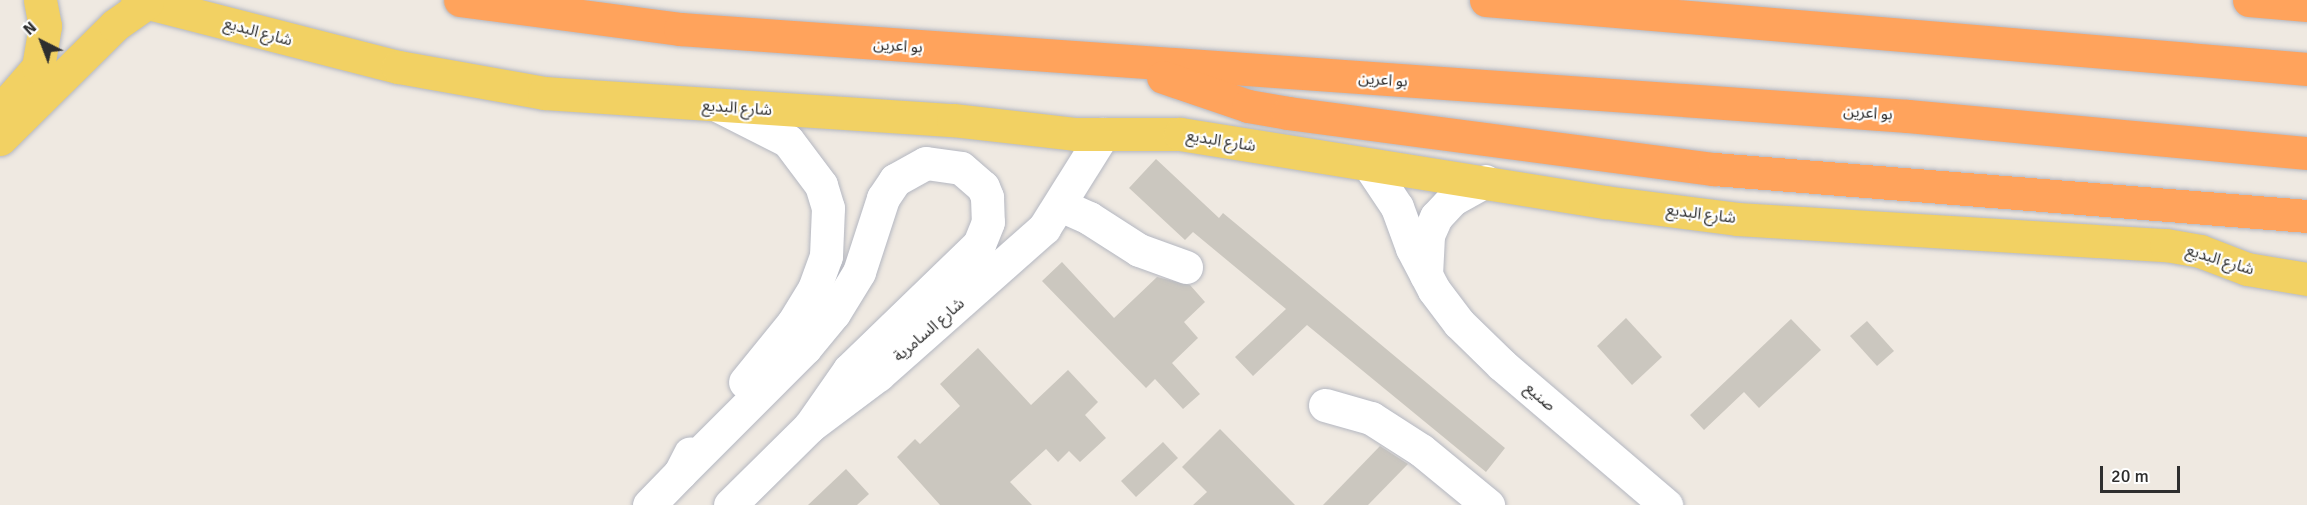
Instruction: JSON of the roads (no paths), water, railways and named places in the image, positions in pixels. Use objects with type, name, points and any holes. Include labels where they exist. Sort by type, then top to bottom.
[{"type":"highway","name":"بو اعرين","points":[[460,0],[680,29],[1131,64],[1908,116],[2307,153]]},
{"type":"highway","points":[[1486,0],[2307,69]]},
{"type":"highway","points":[[2249,0],[2307,4]]},
{"type":"highway","points":[[1131,64],[1248,106],[1714,169],[2307,216]]},
{"type":"main road","points":[[0,110],[38,67],[45,26],[40,0]]},
{"type":"main road","points":[[0,139],[142,1]]},
{"type":"main road","name":"شارع البديع","points":[[142,1],[398,68],[544,93],[1103,134],[1179,135],[1485,181],[1605,202],[1737,219],[2166,245],[2200,251],[2247,269],[2307,279]]},
{"type":"street","points":[[680,473],[693,447],[798,314],[815,287],[828,231],[828,208],[821,185],[807,163],[788,141],[719,106]]},
{"type":"street","name":"شارع السامرية","points":[[734,503],[810,426],[878,375],[1030,242],[1060,205],[1103,134]]},
{"type":"street","points":[[649,505],[805,348],[834,313],[859,272],[883,198],[895,180],[926,162],[961,168],[985,192],[989,214],[984,235],[966,259],[849,370],[810,426]]},
{"type":"street","name":"صنيع","points":[[1369,165],[1397,207],[1426,277],[1459,323],[1502,365],[1666,505]]},
{"type":"street","points":[[1426,277],[1428,235],[1436,217],[1453,199],[1485,181]]},
{"type":"street","points":[[1060,205],[1089,218],[1139,250],[1186,267]]},
{"type":"street","points":[[1325,405],[1371,418],[1421,450],[1488,505]]}]
